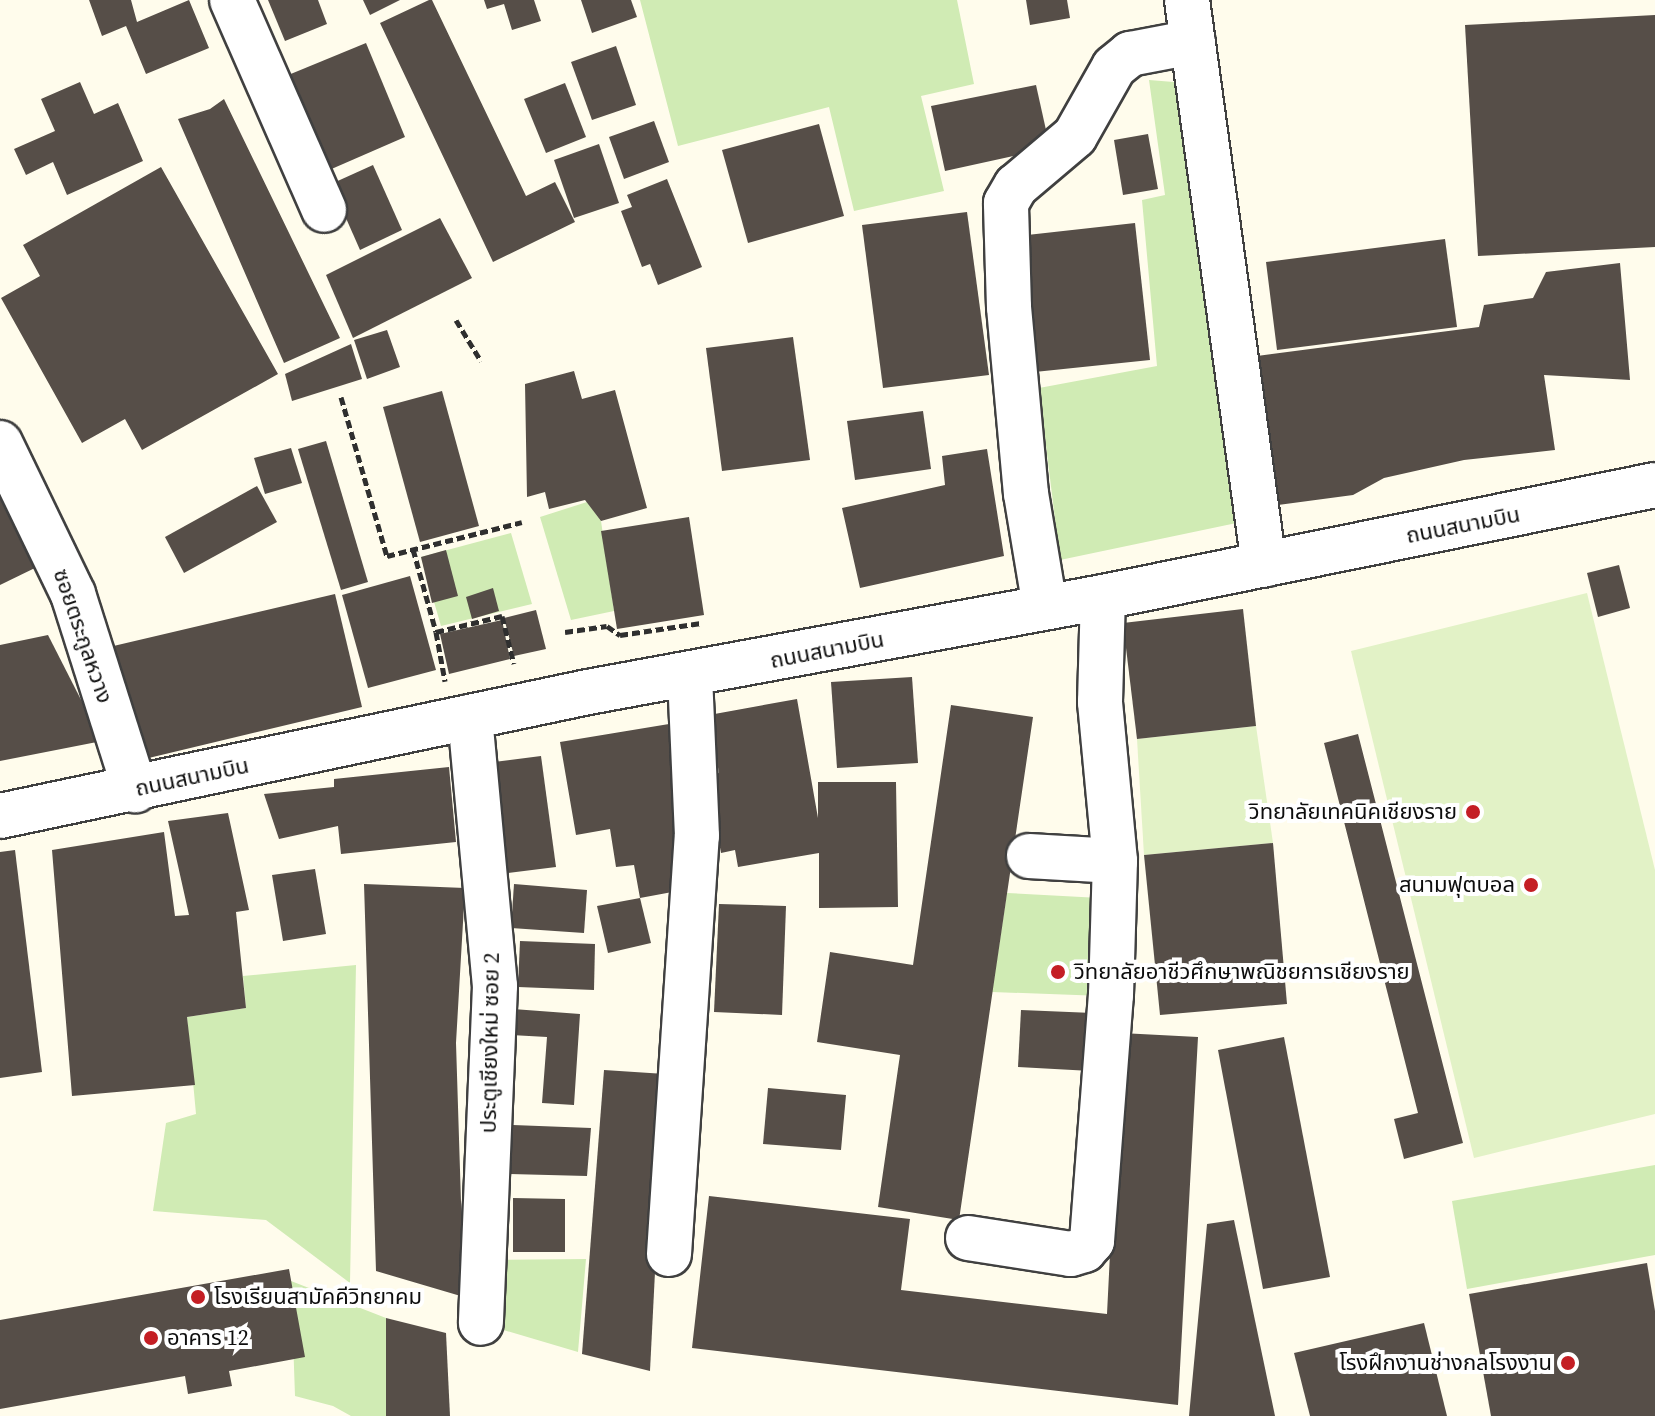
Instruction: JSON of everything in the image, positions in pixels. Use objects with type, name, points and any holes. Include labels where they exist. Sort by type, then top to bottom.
[{"type":"street","points":[[232,0],[324,210]]},
{"type":"street","points":[[1045,607],[1026,494],[1009,307],[1006,203],[1016,186],[1075,136],[1114,67],[1130,54],[1190,21],[1264,565]]},
{"type":"street","name":"ซอยตระกูลหวาง","points":[[0,443],[73,594],[135,790]]},
{"type":"street","name":"ถนนสนามบิน","points":[[0,816],[456,720],[1103,597],[1655,485]]},
{"type":"street","points":[[968,1238],[1071,1254],[1084,1250],[1092,1241],[1111,995],[1115,861],[1100,702],[1103,597]]},
{"type":"street","points":[[669,1254],[697,836],[690,674]]},
{"type":"street","name":"ประตูเชียงใหม่ ซอย 2","points":[[456,720],[495,986],[481,1323]]},
{"type":"street","points":[[1029,856],[1115,861]]},
{"type":"path","points":[[456,320],[481,361]]},
{"type":"path","points":[[341,397],[387,556],[522,522]]},
{"type":"path","points":[[413,549],[456,720]]},
{"type":"path","points":[[436,632],[502,616],[514,664]]},
{"type":"path","points":[[565,632],[607,626],[620,635],[701,623]]},
{"type":"green space","points":[[640,0],[957,0],[974,84],[921,96],[944,191],[854,211],[829,107],[678,146]]},
{"type":"green space","points":[[1149,80],[1186,83],[1246,521],[1060,560],[1039,388],[1157,366],[1142,200],[1165,195]]},
{"type":"green space","points":[[587,502],[601,521],[614,611],[571,620],[540,517]]},
{"type":"green space","points":[[511,533],[532,604],[441,626],[421,557]]},
{"type":"green space","name":"สนามฟุตบอล","points":[[1587,593],[1655,870],[1655,1114],[1474,1158],[1351,651]]},
{"type":"green space","points":[[1256,726],[1273,843],[1144,855],[1137,739]]},
{"type":"green space","points":[[1007,893],[1100,898],[1103,996],[992,992]]},
{"type":"green space","points":[[356,965],[350,1283],[266,1220],[153,1211],[166,1123],[196,1114],[187,1017],[246,1008],[243,976]]},
{"type":"green space","points":[[1655,1165],[1655,1255],[1467,1289],[1452,1201]]},
{"type":"green space","points":[[586,1259],[578,1352],[490,1326],[495,1260]]},
{"type":"green space","points":[[291,1281],[386,1318],[386,1416],[351,1416],[333,1406],[295,1396]]},
{"type":"building","points":[[89,0],[131,0],[137,22],[189,0],[209,48],[146,74],[126,26],[102,36]]},
{"type":"building","points":[[268,0],[318,0],[327,24],[285,41]]},
{"type":"building","points":[[363,0],[400,0],[370,15]]},
{"type":"building","points":[[432,0],[526,196],[555,182],[575,222],[493,262],[380,23]]},
{"type":"building","points":[[484,0],[534,0],[541,21],[512,30],[504,4],[487,9]]},
{"type":"building","points":[[581,0],[631,0],[637,17],[592,33]]},
{"type":"building","points":[[1026,0],[1067,0],[1070,18],[1030,25]]},
{"type":"building","points":[[1655,15],[1655,247],[1478,256],[1465,25]]},
{"type":"building","points":[[366,43],[405,137],[320,174],[281,78]]},
{"type":"building","points":[[616,46],[636,105],[592,120],[571,62]]},
{"type":"building","points":[[80,82],[94,114],[118,103],[143,161],[67,195],[53,162],[26,175],[14,149],[55,131],[41,99]]},
{"type":"building","points":[[565,83],[586,137],[546,153],[524,99]]},
{"type":"building","points":[[1036,85],[1050,148],[945,171],[931,106]]},
{"type":"building","points":[[224,99],[340,338],[284,363],[178,119],[210,109]]},
{"type":"building","points":[[654,121],[669,162],[624,179],[609,137]]},
{"type":"building","points":[[819,124],[844,216],[748,243],[722,150]]},
{"type":"building","points":[[1148,134],[1158,189],[1123,195],[1114,140]]},
{"type":"building","points":[[599,144],[619,203],[574,218],[554,160]]},
{"type":"building","points":[[373,165],[402,230],[360,250],[331,184]]},
{"type":"building","points":[[161,167],[278,374],[142,450],[125,419],[82,443],[1,298],[40,276],[23,245]]},
{"type":"building","points":[[667,179],[702,267],[658,285],[650,264],[642,267],[621,211],[632,207],[627,195]]},
{"type":"building","points":[[967,212],[989,375],[883,388],[862,225]]},
{"type":"building","points":[[440,218],[472,278],[353,338],[326,275]]},
{"type":"building","points":[[1135,223],[1150,360],[1025,373],[1010,237]]},
{"type":"building","points":[[1445,239],[1457,327],[1277,350],[1266,262]]},
{"type":"building","points":[[1620,263],[1630,380],[1544,375],[1555,450],[1464,460],[1384,478],[1353,495],[1278,505],[1257,356],[1479,327],[1484,305],[1533,298],[1546,272]]},
{"type":"building","points":[[387,330],[400,367],[367,379],[354,340]]},
{"type":"building","points":[[793,337],[810,460],[722,471],[706,348]]},
{"type":"building","points":[[351,344],[362,379],[292,401],[285,374]]},
{"type":"building","points":[[574,371],[582,399],[615,390],[647,508],[601,521],[585,500],[549,509],[545,492],[527,497],[525,384]]},
{"type":"building","points":[[442,391],[479,526],[420,542],[383,407]]},
{"type":"building","points":[[923,411],[931,469],[855,480],[847,421]]},
{"type":"building","points":[[326,441],[368,582],[341,590],[298,449]]},
{"type":"building","points":[[291,448],[302,483],[265,494],[254,458]]},
{"type":"building","points":[[987,449],[1004,556],[860,588],[842,508],[945,485],[942,456]]},
{"type":"building","points":[[257,486],[277,522],[184,573],[165,537]]},
{"type":"building","points":[[0,487],[39,566],[0,585]]},
{"type":"building","points":[[689,517],[704,615],[617,629],[601,531]]},
{"type":"building","points":[[446,550],[458,596],[432,603],[421,557]]},
{"type":"building","points":[[1619,565],[1630,608],[1598,617],[1587,573]]},
{"type":"building","points":[[410,576],[436,670],[368,688],[342,595]]},
{"type":"building","points":[[493,588],[499,611],[472,619],[466,597]]},
{"type":"building","points":[[335,594],[362,707],[132,762],[105,648]]},
{"type":"building","points":[[1243,609],[1256,726],[1137,739],[1123,623]]},
{"type":"building","points":[[536,610],[546,649],[514,656],[504,618]]},
{"type":"building","points":[[502,620],[510,659],[449,674],[440,634]]},
{"type":"building","points":[[48,635],[102,741],[0,761],[0,645]]},
{"type":"building","points":[[912,677],[918,763],[837,768],[831,682]]},
{"type":"building","points":[[797,699],[818,818],[818,782],[896,782],[898,907],[819,908],[819,853],[738,867],[735,850],[721,853],[707,775],[719,773],[709,715]]},
{"type":"building","points":[[951,705],[1033,717],[959,1220],[878,1207],[900,1055],[817,1042],[830,952],[913,965]]},
{"type":"building","points":[[669,724],[691,855],[683,890],[640,898],[634,865],[616,867],[610,829],[576,835],[560,742]]},
{"type":"building","points":[[1358,734],[1463,1143],[1404,1159],[1394,1119],[1418,1113],[1324,743]]},
{"type":"building","points":[[541,756],[556,867],[500,874],[486,763]]},
{"type":"building","points":[[449,767],[456,842],[341,854],[338,826],[279,839],[264,794],[334,787],[334,779]]},
{"type":"building","points":[[228,813],[249,910],[236,912],[246,1008],[187,1017],[195,1085],[72,1096],[52,850],[164,832],[175,916],[189,915],[168,821]]},
{"type":"building","points":[[1273,843],[1287,1004],[1160,1015],[1144,855]]},
{"type":"building","points":[[15,850],[42,1072],[0,1078],[0,852]]},
{"type":"building","points":[[315,869],[326,934],[283,941],[272,875]]},
{"type":"building","points":[[364,884],[465,888],[456,1043],[464,1297],[376,1271]]},
{"type":"building","points":[[514,884],[587,890],[584,933],[511,928]]},
{"type":"building","points":[[640,898],[651,943],[608,953],[597,906]]},
{"type":"building","points":[[719,904],[786,906],[782,1015],[714,1012]]},
{"type":"building","points":[[520,941],[595,944],[594,990],[518,987]]},
{"type":"building","points":[[513,1009],[580,1014],[574,1105],[542,1103],[547,1037],[511,1035]]},
{"type":"building","points":[[1021,1010],[1093,1013],[1091,1071],[1018,1067]]},
{"type":"building","points":[[1121,1033],[1198,1037],[1178,1405],[692,1348],[709,1196],[910,1219],[901,1290],[1107,1314]]},
{"type":"building","points":[[1284,1037],[1330,1277],[1263,1289],[1218,1050]]},
{"type":"building","points":[[604,1070],[665,1074],[650,1371],[582,1354]]},
{"type":"building","points":[[768,1088],[846,1095],[841,1150],[763,1144]]},
{"type":"building","points":[[513,1125],[591,1128],[587,1176],[510,1174]]},
{"type":"building","points":[[513,1198],[565,1199],[565,1252],[513,1252]]},
{"type":"building","points":[[1234,1220],[1275,1416],[1189,1416],[1207,1224]]},
{"type":"building","name":"โรงฝึกงานช่างกลโรงงาน","points":[[1647,1263],[1655,1311],[1655,1416],[1491,1416],[1469,1294]]},
{"type":"building","name":"อาคาร 12","points":[[289,1269],[305,1357],[229,1371],[232,1386],[188,1394],[185,1376],[0,1409],[0,1320]]},
{"type":"building","points":[[386,1318],[446,1333],[450,1416],[386,1416]]},
{"type":"building","points":[[1424,1323],[1447,1416],[1310,1416],[1294,1353]]},
{"type":"place","name":"วิทยาลัยเทคนิคเชียงราย","points":[[1473,812]]},
{"type":"place","name":"สนามฟุตบอล","points":[[1531,885]]},
{"type":"place","name":"วิทยาลัยอาชีวศึกษาพณิชยการเชียงราย","points":[[1058,972]]},
{"type":"place","name":"โรงเรียนสามัคคีวิทยาคม","points":[[198,1297]]},
{"type":"place","name":"อาคาร 12","points":[[151,1338]]},
{"type":"place","name":"โรงฝึกงานช่างกลโรงงาน","points":[[1568,1363]]}]
